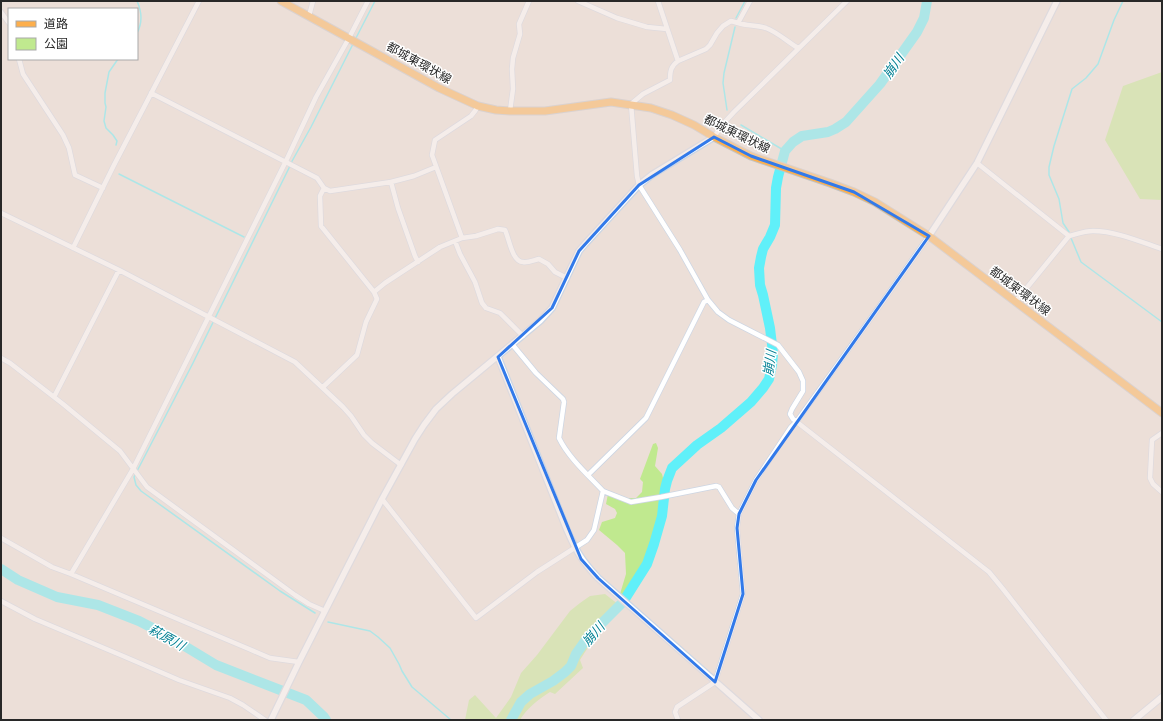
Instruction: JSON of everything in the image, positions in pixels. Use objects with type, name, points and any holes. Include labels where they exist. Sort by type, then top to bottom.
[{"type":"main road","name":"都城東環状線","points":[[280,1],[439,88],[478,106],[496,110],[545,111],[612,102],[651,108],[672,115],[694,125],[751,156],[830,183],[868,199],[929,236],[1162,413]]},
{"type":"main road","points":[[1134,720],[1162,697]]},
{"type":"street","points":[[73,248],[199,1]]},
{"type":"street","points":[[309,16],[312,1]]},
{"type":"street","points":[[72,574],[133,469],[286,162],[316,97],[368,1]]},
{"type":"street","points":[[510,111],[512,69],[520,34],[519,24],[529,1]]},
{"type":"street","points":[[578,1],[617,18],[647,27],[667,29]]},
{"type":"street","points":[[658,1],[678,61]]},
{"type":"street","points":[[738,23],[750,1]]},
{"type":"street","points":[[272,719],[299,662],[382,499],[414,439],[436,409],[512,344],[524,336],[552,308],[575,259],[584,244],[640,185],[653,174],[714,137],[722,125],[734,112],[847,1]]},
{"type":"street","points":[[678,720],[675,712],[677,707],[715,682],[743,594],[737,528],[739,514],[760,474],[791,427],[797,421],[929,236],[976,163],[1058,1]]},
{"type":"street","points":[[1,12],[8,22]]},
{"type":"street","points":[[798,48],[767,29],[746,26],[731,21],[723,26],[706,49],[678,61],[672,68],[670,80],[643,94],[632,104],[637,176],[640,185],[680,250],[708,300],[718,312],[729,320],[778,345],[794,364],[804,381],[803,391],[790,414],[793,419],[988,572],[1106,720]]},
{"type":"street","points":[[18,60],[22,74],[63,135],[69,148],[75,175],[103,188]]},
{"type":"street","points":[[151,93],[317,178],[324,188],[330,191],[391,182],[414,176],[436,167]]},
{"type":"street","points":[[462,238],[432,155],[435,140],[471,116],[478,106]]},
{"type":"street","points":[[976,163],[1069,236]]},
{"type":"street","points":[[391,182],[398,208],[418,262]]},
{"type":"street","points":[[323,387],[357,355],[366,322],[377,299],[374,292],[321,226],[320,196],[324,188]]},
{"type":"street","points":[[2,215],[118,270],[295,362],[343,407],[364,435],[372,443],[401,465]]},
{"type":"street","points":[[374,292],[385,283],[440,247],[462,238],[476,236],[498,229],[505,230],[514,255],[518,260],[522,262],[539,259],[548,264],[555,272],[567,278]]},
{"type":"street","points":[[1016,301],[1069,236],[1081,232],[1108,232],[1162,249]]},
{"type":"street","points":[[455,241],[460,254],[475,282],[482,303],[486,308],[500,314],[524,336]]},
{"type":"street","points":[[54,397],[118,270]]},
{"type":"street","points":[[588,475],[646,418],[704,302],[708,300]]},
{"type":"street","points":[[512,344],[536,373],[563,399],[564,402],[559,438],[574,459],[603,491],[631,502],[716,486],[719,487],[732,508],[739,514]]},
{"type":"street","points":[[498,356],[575,548],[581,559],[598,578],[631,608],[760,720]]},
{"type":"street","points":[[1,358],[10,363],[54,397],[120,451],[147,487],[161,498],[294,595],[325,612]]},
{"type":"street","points":[[1162,433],[1152,440],[1150,478],[1153,484],[1162,492]]},
{"type":"street","points":[[382,499],[476,618],[538,572],[587,540],[594,530],[603,491]]},
{"type":"street","points":[[1,538],[52,567],[72,574],[270,658],[299,662]]},
{"type":"street","points":[[1,601],[35,619],[179,680],[230,698],[265,720]]},
{"type":"highlighted area","points":[[714,137],[751,156],[854,192],[929,236],[756,480],[739,514],[737,528],[743,594],[715,682],[598,578],[581,559],[498,357],[552,308],[579,251],[639,185]]},
{"type":"green space","points":[[1162,72],[1162,200],[1140,199],[1105,140],[1123,86]]},
{"type":"green space","points":[[656,443],[658,448],[655,466],[662,474],[663,478],[661,517],[653,544],[635,588],[628,600],[620,594],[626,574],[625,553],[599,530],[602,522],[615,518],[617,513],[615,509],[606,504],[608,494],[625,498],[636,498],[642,492],[643,482],[640,479],[653,444]]},
{"type":"green space","points":[[605,594],[623,608],[589,646],[580,660],[583,668],[555,694],[550,692],[529,708],[520,720],[465,720],[469,700],[475,695],[496,718],[511,697],[521,673],[537,655],[570,611],[590,596]]},
{"type":"waterway","points":[[137,1],[141,17],[138,30]]},
{"type":"waterway","points":[[356,38],[375,1]]},
{"type":"waterway","points":[[736,18],[745,1]]},
{"type":"waterway","name":"崩川","points":[[511,720],[521,702],[530,694],[553,681],[571,666],[576,654],[588,637],[623,602],[647,564],[662,516],[665,489],[672,468],[697,445],[721,428],[751,402],[769,379],[773,353],[770,328],[760,285],[759,268],[763,249],[775,225],[776,188],[785,151],[793,142],[802,136],[828,132],[846,122],[880,84],[917,32],[924,18],[927,1]]},
{"type":"waterway","points":[[1069,232],[1063,223],[1059,199],[1049,175],[1049,167],[1072,89],[1086,78],[1098,64],[1114,20],[1123,1]]},
{"type":"waterway","points":[[727,110],[723,83],[735,27]]},
{"type":"waterway","points":[[291,163],[353,44]]},
{"type":"waterway","points":[[116,145],[117,141],[106,128],[104,121],[106,107],[105,93],[109,72],[117,60]]},
{"type":"waterway","points":[[741,125],[785,151]]},
{"type":"waterway","points":[[290,166],[193,363],[134,477],[136,485],[141,491],[280,591],[315,613]]},
{"type":"waterway","points":[[119,174],[244,237]]},
{"type":"waterway","points":[[1071,238],[1081,262],[1162,322]]},
{"type":"waterway","name":"萩原川","points":[[1,569],[18,580],[57,597],[98,605],[139,621],[168,636],[216,665],[306,700],[326,720]]},
{"type":"waterway","points":[[328,622],[370,631],[378,637],[390,648],[412,687],[451,720]]}]
